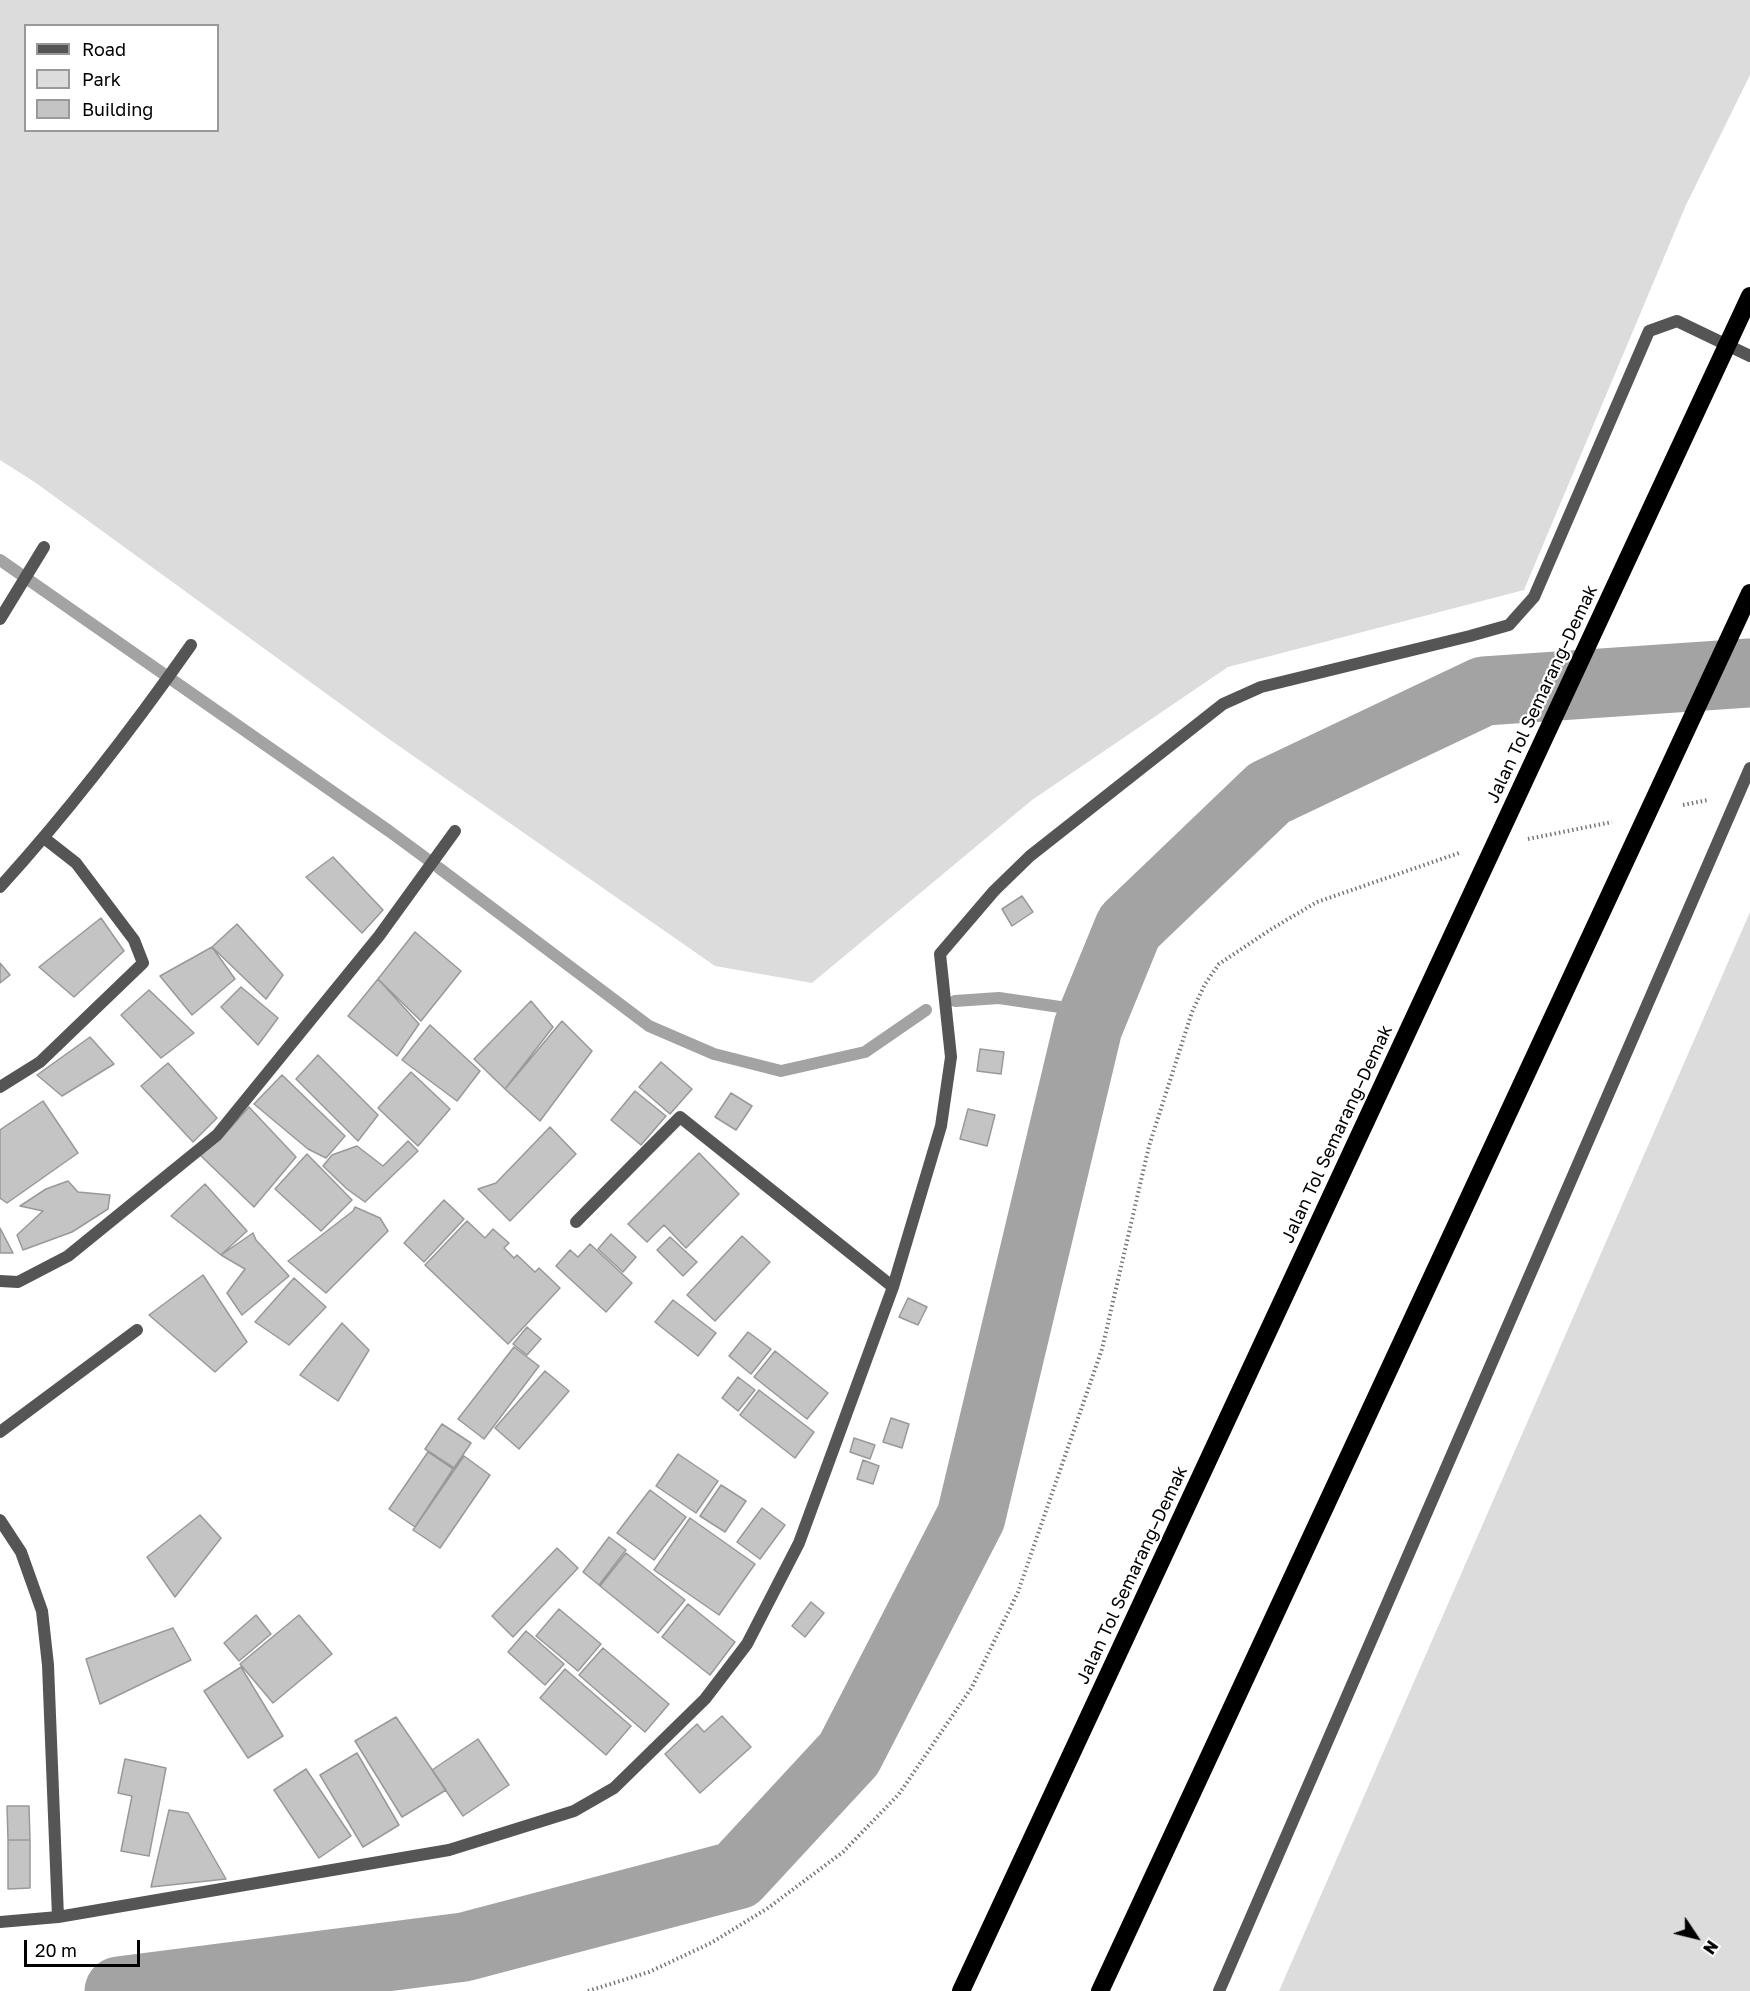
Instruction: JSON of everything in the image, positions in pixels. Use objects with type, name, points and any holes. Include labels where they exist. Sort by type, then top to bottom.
[{"type":"highway","name":"Jalan Tol Semarang–Demak","points":[[961,1991],[1750,296]]},
{"type":"highway","points":[[1100,1991],[1750,593]]},
{"type":"street","points":[[0,1922],[58,1917],[449,1850],[574,1811],[614,1788],[705,1700],[747,1644],[799,1544],[893,1287],[940,1126],[951,1057],[940,954],[994,891],[1030,856],[1223,704],[1261,687],[1509,625],[1534,597],[1649,331],[1677,321],[1750,356]]},
{"type":"street","points":[[0,619],[44,547]]},
{"type":"street","points":[[0,887],[44,837],[159,691],[191,645]]},
{"type":"street","points":[[1219,1991],[1750,768]]},
{"type":"street","points":[[0,1281],[18,1282],[68,1256],[217,1135],[379,936],[454,831]]},
{"type":"street","points":[[0,1087],[40,1062],[143,963],[134,940],[76,863],[44,837]]},
{"type":"street","points":[[576,1222],[681,1117],[893,1287]]},
{"type":"street","points":[[0,1432],[137,1330]]},
{"type":"street","points":[[0,1520],[21,1552],[42,1611],[48,1665],[58,1917]]},
{"type":"path","points":[[1674,808],[1740,791]]},
{"type":"path","points":[[1527,839],[1619,820]]},
{"type":"path","points":[[588,1991],[649,1972],[711,1943],[768,1908],[843,1852],[899,1794],[972,1687],[1018,1592],[1102,1349],[1149,1146],[1192,1012],[1205,984],[1219,964],[1317,902],[1470,851]]},
{"type":"green space","points":[[0,0],[1750,0],[1750,75],[1686,205],[1524,590],[1228,667],[1032,800],[812,983],[715,966],[386,737],[36,483],[0,460]]},
{"type":"green space","points":[[1750,912],[1750,1991],[1279,1991]]},
{"type":"building","points":[[333,857],[383,910],[362,933],[306,877]]},
{"type":"building","points":[[1022,896],[1033,912],[1012,926],[1002,909]]},
{"type":"building","points":[[101,918],[124,951],[74,997],[39,967]]},
{"type":"building","points":[[237,924],[283,975],[266,999],[212,947]]},
{"type":"building","points":[[415,932],[461,971],[421,1021],[378,979]]},
{"type":"building","points":[[212,947],[235,979],[192,1015],[160,976]]},
{"type":"building","points":[[0,963],[10,975],[0,983]]},
{"type":"building","points":[[378,979],[419,1024],[397,1056],[348,1016]]},
{"type":"building","points":[[241,987],[278,1018],[258,1045],[221,1007]]},
{"type":"building","points":[[149,990],[194,1033],[161,1058],[121,1015]]},
{"type":"building","points":[[531,1001],[553,1027],[505,1089],[474,1059]]},
{"type":"building","points":[[562,1021],[592,1051],[540,1121],[505,1089]]},
{"type":"building","points":[[430,1025],[480,1071],[457,1101],[402,1060]]},
{"type":"building","points":[[90,1037],[114,1064],[62,1096],[37,1075]]},
{"type":"building","points":[[980,1049],[1004,1052],[1001,1074],[977,1071]]},
{"type":"building","points":[[318,1055],[378,1115],[358,1141],[296,1079]]},
{"type":"building","points":[[661,1062],[692,1089],[670,1114],[639,1087]]},
{"type":"building","points":[[168,1063],[217,1118],[193,1142],[141,1086]]},
{"type":"building","points":[[411,1072],[450,1109],[418,1146],[378,1108]]},
{"type":"building","points":[[282,1075],[345,1136],[326,1158],[308,1149],[254,1104]]},
{"type":"building","points":[[635,1091],[666,1116],[641,1145],[611,1120]]},
{"type":"building","points":[[731,1093],[752,1106],[736,1130],[715,1117]]},
{"type":"building","points":[[43,1101],[78,1153],[7,1203],[0,1198],[0,1130]]},
{"type":"building","points":[[249,1107],[296,1157],[254,1207],[200,1155],[224,1135]]},
{"type":"building","points":[[968,1109],[995,1115],[987,1146],[960,1139]]},
{"type":"building","points":[[550,1127],[576,1154],[510,1221],[478,1189],[496,1183]]},
{"type":"building","points":[[408,1141],[418,1151],[365,1202],[347,1189],[323,1166],[332,1155],[357,1146],[383,1166]]},
{"type":"building","points":[[699,1153],[739,1194],[686,1248],[664,1225],[647,1242],[628,1224]]},
{"type":"building","points":[[307,1154],[352,1200],[321,1231],[275,1189]]},
{"type":"building","points":[[68,1181],[78,1192],[110,1195],[108,1209],[72,1232],[23,1250],[17,1235],[43,1211],[20,1206],[46,1189]]},
{"type":"building","points":[[205,1184],[247,1231],[221,1255],[171,1216]]},
{"type":"building","points":[[444,1200],[464,1219],[424,1262],[404,1243]]},
{"type":"building","points":[[355,1207],[380,1218],[388,1231],[326,1293],[288,1261],[353,1211]]},
{"type":"building","points":[[467,1221],[485,1238],[493,1229],[509,1243],[504,1248],[514,1258],[517,1255],[535,1272],[539,1268],[560,1288],[508,1344],[425,1265]]},
{"type":"building","points":[[0,1228],[13,1253],[0,1253]]},
{"type":"building","points":[[253,1233],[256,1240],[289,1276],[242,1315],[227,1293],[245,1269],[221,1255]]},
{"type":"building","points":[[611,1234],[636,1257],[623,1272],[598,1249]]},
{"type":"building","points":[[742,1236],[770,1262],[715,1321],[687,1295]]},
{"type":"building","points":[[670,1237],[697,1262],[683,1276],[657,1250]]},
{"type":"building","points":[[590,1244],[632,1283],[606,1312],[556,1266],[570,1250],[578,1257]]},
{"type":"building","points":[[203,1275],[247,1342],[215,1372],[149,1315]]},
{"type":"building","points":[[294,1278],[326,1307],[289,1345],[255,1322]]},
{"type":"building","points":[[908,1298],[927,1307],[918,1325],[899,1317]]},
{"type":"building","points":[[673,1300],[716,1333],[698,1356],[655,1322]]},
{"type":"building","points":[[342,1323],[369,1350],[338,1401],[300,1375]]},
{"type":"building","points":[[527,1327],[541,1339],[527,1355],[513,1344]]},
{"type":"building","points":[[748,1332],[771,1349],[751,1374],[729,1356]]},
{"type":"building","points":[[514,1347],[539,1366],[484,1439],[458,1419]]},
{"type":"building","points":[[775,1351],[828,1393],[807,1419],[754,1377]]},
{"type":"building","points":[[545,1371],[569,1391],[519,1449],[495,1428]]},
{"type":"building","points":[[738,1377],[755,1390],[738,1411],[722,1398]]},
{"type":"building","points":[[759,1390],[814,1432],[795,1458],[740,1415]]},
{"type":"building","points":[[891,1418],[909,1424],[902,1448],[883,1442]]},
{"type":"building","points":[[442,1424],[471,1443],[454,1468],[425,1449]]},
{"type":"building","points":[[854,1438],[875,1445],[870,1459],[850,1452]]},
{"type":"building","points":[[428,1452],[453,1469],[415,1527],[389,1509]]},
{"type":"building","points":[[678,1454],[718,1481],[696,1513],[656,1486]]},
{"type":"building","points":[[464,1456],[490,1475],[440,1548],[413,1530]]},
{"type":"building","points":[[863,1460],[879,1466],[873,1484],[857,1479]]},
{"type":"building","points":[[721,1485],[746,1501],[725,1532],[700,1516]]},
{"type":"building","points":[[650,1490],[686,1517],[654,1560],[617,1533]]},
{"type":"building","points":[[762,1508],[785,1525],[760,1559],[737,1542]]},
{"type":"building","points":[[200,1515],[221,1538],[175,1597],[147,1557]]},
{"type":"building","points":[[690,1518],[755,1564],[719,1615],[654,1570]]},
{"type":"building","points":[[609,1537],[626,1550],[599,1585],[583,1572]]},
{"type":"building","points":[[557,1548],[578,1568],[513,1637],[492,1616]]},
{"type":"building","points":[[626,1553],[685,1600],[658,1633],[600,1586]]},
{"type":"building","points":[[811,1602],[824,1613],[805,1637],[792,1626]]},
{"type":"building","points":[[688,1604],[735,1642],[710,1675],[662,1637]]},
{"type":"building","points":[[559,1609],[601,1644],[578,1671],[536,1636]]},
{"type":"building","points":[[256,1615],[271,1634],[239,1661],[224,1643]]},
{"type":"building","points":[[299,1615],[332,1654],[273,1703],[240,1664]]},
{"type":"building","points":[[173,1628],[191,1660],[100,1704],[86,1659]]},
{"type":"building","points":[[526,1631],[564,1664],[545,1685],[508,1652]]},
{"type":"building","points":[[603,1648],[669,1704],[645,1732],[579,1675]]},
{"type":"building","points":[[241,1667],[283,1736],[248,1758],[204,1691]]},
{"type":"building","points":[[565,1669],[631,1726],[606,1755],[540,1698]]},
{"type":"building","points":[[722,1716],[751,1747],[700,1793],[665,1754],[697,1724],[704,1732]]},
{"type":"building","points":[[396,1717],[446,1790],[402,1817],[355,1741]]},
{"type":"building","points":[[478,1739],[509,1785],[463,1816],[432,1770]]},
{"type":"building","points":[[357,1753],[399,1825],[363,1847],[320,1775]]},
{"type":"building","points":[[125,1759],[166,1768],[149,1856],[121,1851],[132,1796],[118,1793]]},
{"type":"building","points":[[306,1769],[351,1836],[319,1858],[274,1790]]},
{"type":"building","points":[[7,1806],[29,1806],[30,1840],[8,1840]]},
{"type":"building","points":[[169,1810],[188,1813],[226,1879],[151,1887]]},
{"type":"building","points":[[8,1840],[30,1840],[30,1888],[8,1889]]},
{"type":"waterway","points":[[0,560],[427,859]]},
{"type":"waterway","points":[[119,1991],[464,1947],[737,1875],[849,1754],[971,1517],[1088,1027],[1129,927],[1269,793],[1484,691],[1750,673]]},
{"type":"waterway","points":[[439,868],[649,1026],[714,1054],[781,1071],[865,1052],[926,1010]]},
{"type":"waterway","points":[[955,1001],[999,998],[1094,1012]]}]
